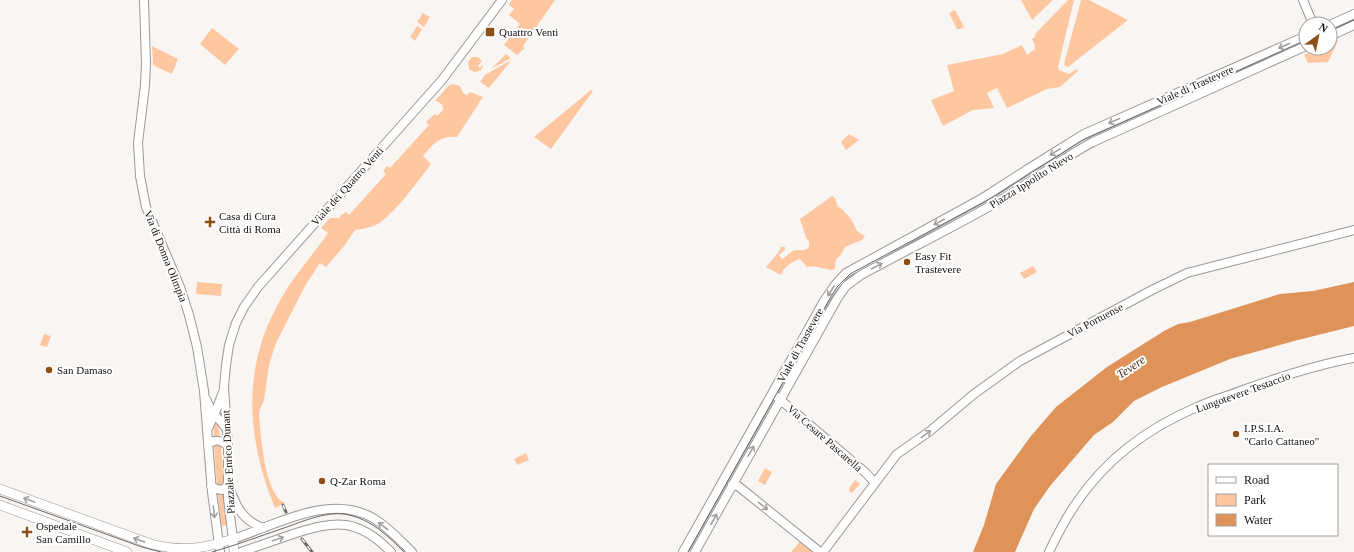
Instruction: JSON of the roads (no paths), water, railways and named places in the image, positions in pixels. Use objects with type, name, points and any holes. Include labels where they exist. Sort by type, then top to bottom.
[{"type":"main road","name":"Via di Donna Olimpia","points":[[144,0],[146,63],[138,143],[140,176],[147,211],[175,274],[189,315],[199,357],[204,391]]},
{"type":"main road","name":"Viale dei Quattro Venti","points":[[224,387],[226,365],[233,332],[242,310],[255,291],[270,271],[442,80],[502,0]]},
{"type":"main road","points":[[1303,0],[1310,16]]},
{"type":"main road","points":[[1338,21],[1354,14]]},
{"type":"main road","points":[[1338,32],[1354,25]]},
{"type":"main road","name":"Viale di Trastevere","points":[[1084,134],[1298,40]]},
{"type":"main road","name":"Viale di Trastevere","points":[[1088,145],[1298,50]]},
{"type":"main road","points":[[1258,58],[1268,63]]},
{"type":"main road","name":"Piazza Ippolito Nievo","points":[[978,201],[1084,134]]},
{"type":"main road","name":"Piazza Ippolito Nievo","points":[[974,215],[1019,189],[1088,145]]},
{"type":"main road","name":"Viale di Trastevere","points":[[684,552],[834,285],[841,277],[856,266],[978,201]]},
{"type":"main road","name":"Viale di Trastevere","points":[[695,552],[837,299],[849,283],[861,275],[974,215]]},
{"type":"main road","name":"Via Portuense","points":[[823,552],[897,454],[930,431],[974,394],[1020,360],[1173,279],[1195,271],[1354,230]]},
{"type":"main road","name":"Lungotevere Testaccio","points":[[1049,552],[1063,523],[1086,490],[1116,458],[1141,437],[1170,420],[1208,402],[1318,365],[1354,358]]},
{"type":"main road","name":"Piazzale Enrico Dunant","points":[[207,433],[215,415],[224,387]]},
{"type":"main road","name":"Piazzale Enrico Dunant","points":[[224,387],[228,446],[229,509],[234,552]]},
{"type":"main road","name":"Piazzale Enrico Dunant","points":[[204,391],[210,408],[227,429]]},
{"type":"main road","name":"Piazzale Enrico Dunant","points":[[204,391],[211,486],[219,548]]},
{"type":"main road","name":"Via Cesare Pascarella","points":[[772,394],[866,473],[875,483]]},
{"type":"main road","points":[[207,401],[214,404],[220,401]]},
{"type":"main road","points":[[208,445],[212,441],[217,440],[228,446]]},
{"type":"main road","points":[[211,486],[216,490],[222,490],[229,485],[236,506],[240,512],[250,522],[263,528]]},
{"type":"main road","points":[[732,485],[738,486],[820,552]]},
{"type":"main road","points":[[0,489],[156,545],[194,549],[206,547],[219,548],[233,539],[320,510],[334,508],[349,509],[365,514],[380,523],[394,534],[412,552]]},
{"type":"main road","points":[[0,505],[127,552]]},
{"type":"main road","points":[[241,552],[316,527],[340,524],[356,527],[367,532],[391,552]]},
{"type":"water","name":"Tevere","points":[[1354,282],[1354,326],[1230,359],[1162,387],[1134,401],[1113,422],[1094,435],[1050,486],[1034,509],[1015,552],[973,552],[984,525],[996,484],[1031,436],[1056,407],[1107,367],[1164,331],[1178,324],[1190,322],[1280,294],[1313,291]]},
{"type":"tram line","points":[[1338,27],[1354,20]]},
{"type":"tram line","points":[[688,552],[829,300],[837,287],[850,274],[997,195],[1081,141],[1298,44]]},
{"type":"tram line","points":[[0,496],[142,547],[161,552]]},
{"type":"tram line","points":[[212,552],[308,519],[333,514],[349,515],[365,521],[379,529],[404,552]]},
{"type":"railway","points":[[283,505],[286,512]]},
{"type":"railway","points":[[302,539],[312,552]]},
{"type":"place","name":"Quattro Venti","points":[[490,32]]},
{"type":"place","name":"Casa di Cura Città di Roma","points":[[210,222]]},
{"type":"place","name":"Easy Fit Trastevere","points":[[907,262]]},
{"type":"place","name":"San Damaso","points":[[49,370]]},
{"type":"place","name":"I.P.S.I.A. \"Carlo Cattaneo\"","points":[[1236,434]]},
{"type":"place","name":"Q-Zar Roma","points":[[322,481]]},
{"type":"place","name":"Ospedale San Camillo","points":[[27,532]]}]
